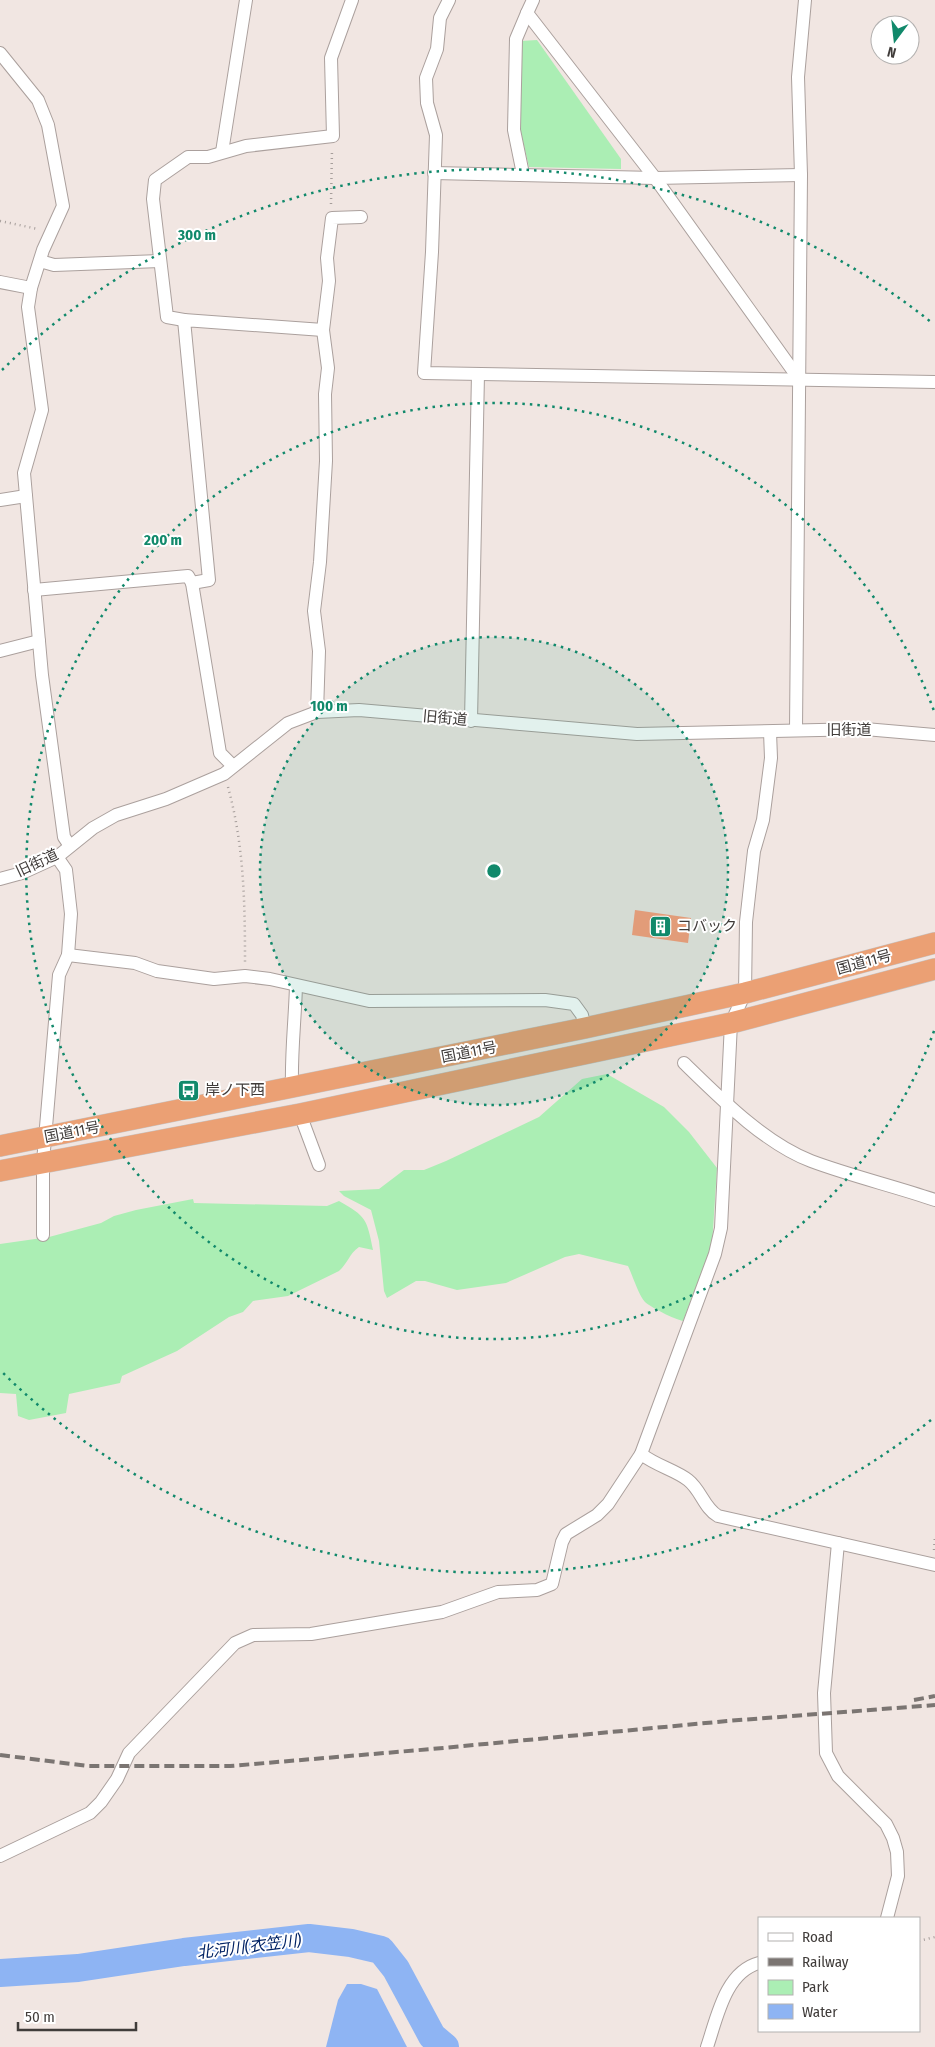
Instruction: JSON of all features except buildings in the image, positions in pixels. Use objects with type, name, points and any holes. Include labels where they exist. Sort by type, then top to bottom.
[{"type":"highway","name":"国道11号","points":[[0,1146],[744,994],[935,943]]},
{"type":"highway","name":"国道11号","points":[[0,1171],[300,1114],[731,1023],[935,969]]},
{"type":"street","points":[[222,152],[246,0]]},
{"type":"street","points":[[323,330],[184,320],[167,317],[153,199],[155,180],[188,157],[208,157],[246,146],[333,136],[331,58],[352,0]]},
{"type":"street","points":[[449,0],[440,18],[437,50],[426,78],[427,103],[436,135],[424,373],[935,382]]},
{"type":"street","points":[[523,174],[514,130],[516,39],[533,0]]},
{"type":"street","points":[[796,730],[801,175],[798,77],[805,0]]},
{"type":"street","points":[[527,13],[655,178],[799,379]]},
{"type":"street","points":[[0,53],[38,100],[48,126],[63,206],[43,250],[31,288],[28,307],[42,410],[24,472],[39,641],[64,837],[70,846]]},
{"type":"street","points":[[434,173],[655,178],[801,175]]},
{"type":"street","points":[[317,712],[319,651],[314,611],[320,562],[326,461],[325,394],[328,368],[323,330],[329,281],[327,258],[332,218],[361,217]]},
{"type":"street","points":[[40,261],[54,265],[160,261]]},
{"type":"street","points":[[0,282],[31,288]]},
{"type":"street","points":[[184,320],[209,580],[192,583]]},
{"type":"street","points":[[471,720],[478,374]]},
{"type":"street","points":[[0,500],[26,496]]},
{"type":"street","points":[[34,590],[188,576],[192,583],[220,753],[229,770]]},
{"type":"street","points":[[0,651],[39,641]]},
{"type":"street","name":"旧街道","points":[[0,879],[22,873],[57,857],[93,828],[116,815],[166,799],[229,770],[288,723],[317,712],[358,710],[637,734],[864,729],[935,735]]},
{"type":"street","points":[[0,1856],[90,1813],[101,1802],[117,1779],[130,1753],[235,1643],[253,1634],[311,1634],[442,1612],[498,1592],[537,1590],[552,1584],[562,1542],[566,1534],[602,1509],[641,1454],[715,1254],[721,1228],[728,1106],[726,1088],[731,1023],[744,994],[746,922],[754,851],[763,820],[771,758],[770,732]]},
{"type":"street","points":[[43,1235],[43,1162],[59,975],[68,955],[71,914],[66,870],[57,857]]},
{"type":"street","points":[[68,955],[135,963],[157,971],[214,979],[245,976],[270,979],[369,1001],[545,1000],[574,1004],[582,1015],[585,1028]]},
{"type":"street","points":[[292,1087],[291,1051],[295,1030],[296,986]]},
{"type":"street","points":[[684,1063],[728,1106],[776,1141],[809,1160],[935,1200]]},
{"type":"street","points":[[300,1114],[319,1164]]},
{"type":"street","points":[[641,1454],[654,1464],[690,1481],[710,1512],[718,1516],[935,1565]]},
{"type":"street","points":[[838,1544],[824,1693],[826,1753],[838,1776],[886,1824],[898,1852],[898,1876],[887,1917]]},
{"type":"street","points":[[707,2047],[724,1997],[734,1980],[744,1970],[758,1963]]},
{"type":"path","points":[[332,218],[330,186],[333,136]]},
{"type":"path","points":[[0,222],[52,232]]},
{"type":"path","points":[[229,770],[245,887],[245,976]]},
{"type":"path","points":[[920,1941],[935,1937]]},
{"type":"green space","points":[[537,40],[621,159],[621,169],[529,167],[521,133],[521,41]]},
{"type":"green space","points":[[607,1074],[664,1107],[689,1132],[717,1168],[712,1245],[683,1321],[663,1313],[645,1302],[628,1266],[579,1254],[565,1257],[506,1283],[457,1290],[425,1281],[416,1281],[387,1298],[384,1291],[379,1241],[371,1210],[344,1196],[339,1191],[379,1189],[404,1170],[424,1170],[446,1161],[539,1117],[582,1079]]},
{"type":"green space","points":[[193,1199],[194,1203],[327,1206],[339,1201],[355,1211],[364,1220],[369,1231],[373,1250],[359,1247],[339,1271],[288,1296],[253,1301],[243,1312],[229,1317],[177,1351],[122,1376],[120,1383],[69,1394],[66,1413],[29,1420],[18,1416],[16,1394],[0,1393],[0,1244],[49,1237],[101,1223],[114,1216],[136,1210]]},
{"type":"water","points":[[347,1984],[361,1984],[377,1989],[407,2047],[326,2047],[338,2000]]},
{"type":"waterway","name":"北河川(衣笠川)","points":[[0,1973],[78,1968],[184,1952],[309,1938],[351,1943],[381,1950],[396,1969],[432,2036],[445,2047]]},
{"type":"railway","points":[[914,1700],[935,1696]]},
{"type":"railway","points":[[0,1755],[88,1766],[230,1766],[727,1721],[935,1705]]},
{"type":"place","name":"コバック","points":[[661,926]]},
{"type":"place","name":"岸ノ下西","points":[[189,1090]]}]
